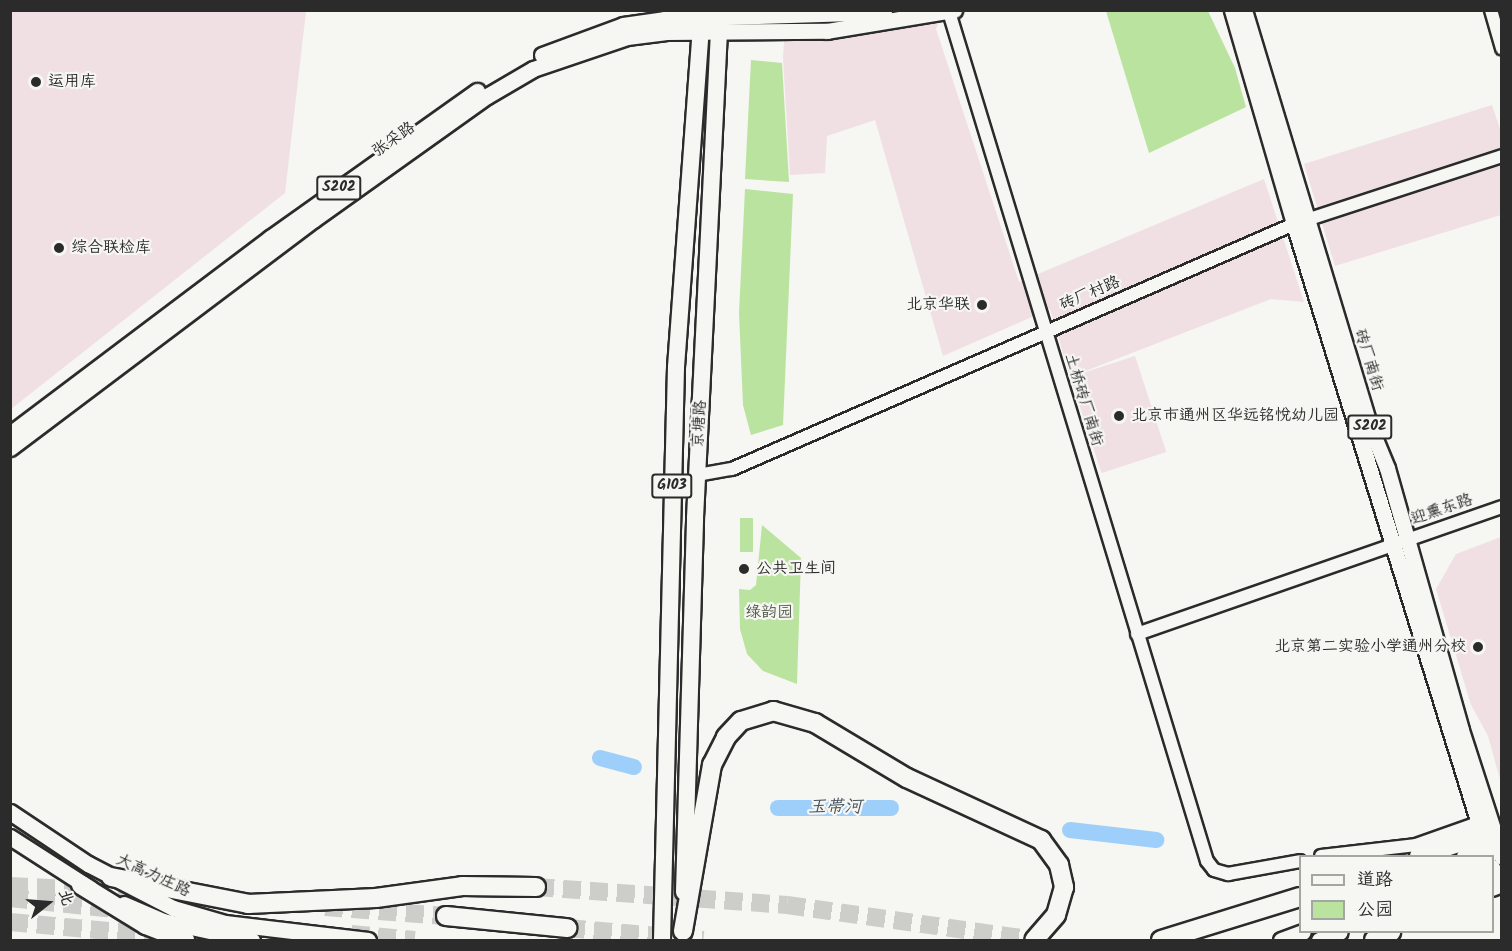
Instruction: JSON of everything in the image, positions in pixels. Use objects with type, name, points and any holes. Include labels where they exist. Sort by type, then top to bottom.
[{"type":"highway","name":"G103","points":[[700,33],[701,12]]},
{"type":"highway","name":"京塘路","points":[[683,936],[697,475],[720,13]]},
{"type":"highway","name":"京塘路","points":[[662,940],[676,367],[700,33]]},
{"type":"highway","points":[[683,936],[712,765],[726,737],[741,721],[773,711],[815,723],[907,778],[1041,840],[1059,865],[1064,887],[1056,915],[1034,940]]},
{"type":"highway","points":[[1424,855],[1490,843]]},
{"type":"highway","points":[[111,877],[249,904],[376,898],[462,886],[536,887]]},
{"type":"highway","points":[[81,885],[146,925],[185,940]]},
{"type":"highway","points":[[1161,940],[1299,897]]},
{"type":"highway","points":[[446,916],[567,928]]},
{"type":"highway","points":[[1374,940],[1389,933]]},
{"type":"main road","name":"S202","points":[[720,13],[857,15],[897,10]]},
{"type":"main road","name":"砖厂南街","points":[[1232,10],[1400,542],[1490,843]]},
{"type":"main road","name":"砖厂南街","points":[[1244,10],[1300,222]]},
{"type":"main road","name":"S202","points":[[720,33],[827,31],[951,11]]},
{"type":"main road","name":"张采路","points":[[10,434],[270,238],[481,88],[528,61],[623,25],[701,12],[720,13]]},
{"type":"main road","name":"张采路","points":[[10,448],[313,220],[487,96],[533,69],[578,51],[627,37],[665,32],[720,33]]},
{"type":"main road","name":"砖厂南街","points":[[1400,542],[1490,843]]},
{"type":"main road","name":"大高力庄路","points":[[10,812],[111,877],[173,908],[225,923],[368,940]]},
{"type":"main road","name":"大高力庄路","points":[[10,837],[81,885],[163,921],[252,940]]},
{"type":"main road","points":[[1466,855],[1490,843]]},
{"type":"main road","points":[[1496,877],[1502,862]]},
{"type":"main road","points":[[1281,940],[1300,933]]},
{"type":"main road","points":[[1319,940],[1337,933]]},
{"type":"street","points":[[1491,10],[1502,48]]},
{"type":"street","name":"土桥砖厂南街","points":[[951,11],[1045,331],[1205,854],[1214,870],[1250,872],[1299,861]]},
{"type":"street","name":"砖厂村路","points":[[697,475],[732,469],[1300,222],[1502,156]]},
{"type":"street","name":"迎熏东路","points":[[1137,634],[1502,507]]},
{"type":"street","points":[[1330,855],[1416,845],[1490,843]]},
{"type":"shaded area","points":[[11,10],[306,11],[285,193],[11,409]]},
{"type":"shaded area","points":[[786,11],[944,11],[936,29],[1019,282],[1264,179],[1304,302],[1271,299],[1070,377],[1050,309],[943,356],[875,120],[827,136],[825,173],[790,175],[783,58]]},
{"type":"shaded area","points":[[1492,105],[1501,132],[1501,215],[1335,266],[1304,164]]},
{"type":"shaded area","name":"北京市通州区华远铭悦幼儿园","points":[[1135,356],[1166,452],[1102,473],[1070,377]]},
{"type":"shaded area","name":"北京第二实验小学通州分校","points":[[1501,537],[1501,783],[1488,736],[1471,705],[1436,589],[1456,554]]},
{"type":"green space","points":[[1106,11],[1208,11],[1235,68],[1246,107],[1149,153]]},
{"type":"green space","points":[[751,60],[782,63],[789,182],[745,179]]},
{"type":"green space","points":[[745,189],[793,194],[783,425],[751,435],[743,405],[739,313]]},
{"type":"green space","points":[[740,518],[753,518],[753,552],[740,552]]},
{"type":"green space","name":"绿韵园","points":[[762,525],[801,558],[797,684],[763,671],[747,654],[740,629],[739,589],[750,590],[756,585]]},
{"type":"waterway","name":"玉带河","points":[[600,758],[634,767]]},
{"type":"waterway","name":"玉带河","points":[[778,808],[891,808]]},
{"type":"waterway","name":"玉带河","points":[[1070,830],[1156,840]]},
{"type":"tunnel","points":[[10,886],[148,893]]},
{"type":"tunnel","points":[[536,887],[787,905],[1036,940]]},
{"type":"tunnel","points":[[10,898],[123,910]]},
{"type":"tunnel","points":[[325,907],[446,916]]},
{"type":"tunnel","points":[[10,922],[207,940]]},
{"type":"tunnel","points":[[567,928],[703,940]]},
{"type":"tunnel","points":[[351,934],[415,940]]},
{"type":"place","name":"运用库","points":[[36,82]]},
{"type":"place","name":"综合联检库","points":[[59,248]]},
{"type":"place","name":"北京华联","points":[[982,305]]},
{"type":"place","name":"北京市通州区华远铭悦幼儿园","points":[[1119,416]]},
{"type":"place","name":"公共卫生间","points":[[744,569]]},
{"type":"place","name":"北京第二实验小学通州分校","points":[[1478,647]]}]
